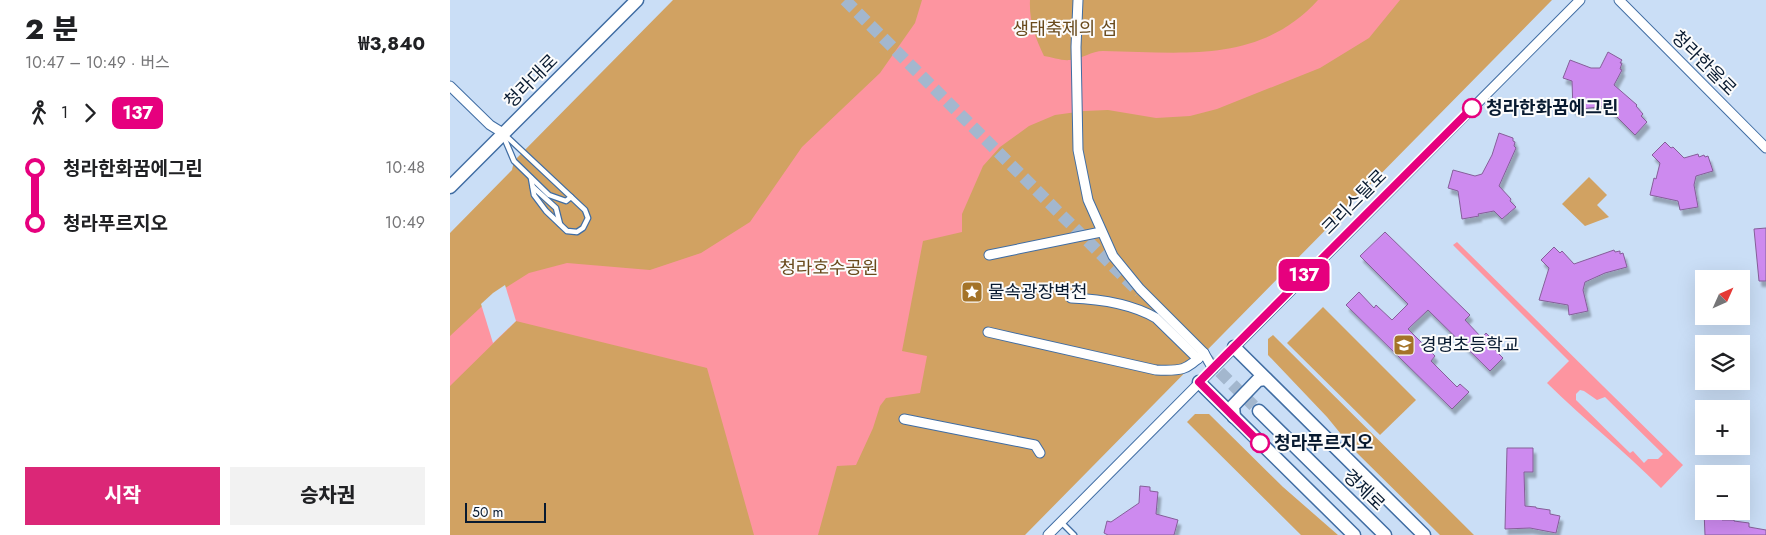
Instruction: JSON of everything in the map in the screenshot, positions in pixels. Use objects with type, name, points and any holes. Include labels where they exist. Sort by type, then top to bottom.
[{"type":"street","name":"청라대로","points":[[450,187],[637,0]]},
{"type":"street","points":[[1078,0],[1076,47],[1078,150],[1088,200],[1112,256],[1140,290],[1213,369]]},
{"type":"street","name":"크리스탈로","points":[[1048,535],[1580,0]]},
{"type":"street","name":"청라한울로","points":[[1618,0],[1766,148]]},
{"type":"street","points":[[450,86],[490,125],[503,134]]},
{"type":"street","points":[[989,255],[1101,232]]},
{"type":"street","points":[[1071,298],[1115,302],[1149,314],[1201,356]]},
{"type":"street","points":[[988,332],[1156,370],[1176,371],[1191,366],[1201,356]]},
{"type":"street","points":[[1234,347],[1424,535]]},
{"type":"street","points":[[1234,417],[1233,406],[1258,380],[1266,379]]},
{"type":"street","points":[[1199,382],[1354,535]]},
{"type":"street","name":"경제로","points":[[1259,411],[1384,533]]},
{"type":"street","points":[[904,419],[1034,446],[1040,452]]},
{"type":"lane","points":[[503,134],[514,161],[549,195],[566,201],[571,197]]},
{"type":"lane","points":[[503,134],[585,210],[588,218],[583,228],[577,232],[567,231],[546,211],[534,195],[531,178]]},
{"type":"lane","points":[[532,186],[556,208],[560,224]]},
{"type":"lane","points":[[1061,522],[1074,535]]},
{"type":"green space","name":"청라호수공원","points":[[673,0],[1552,0],[1025,535],[450,535],[450,233],[512,170],[514,161]]},
{"type":"green space","points":[[1589,177],[1607,195],[1597,205],[1609,217],[1585,226],[1562,204]]},
{"type":"green space","points":[[1323,307],[1416,400],[1380,435],[1287,343]]},
{"type":"green space","points":[[1273,335],[1474,535],[1440,535],[1354,450],[1327,417],[1268,355],[1268,339]]},
{"type":"green space","points":[[1195,414],[1209,414],[1283,487],[1338,535],[1301,535],[1187,422]]},
{"type":"shaded area","points":[[922,0],[1030,0],[1030,15],[1033,29],[1044,56],[1067,60],[1103,51],[1161,53],[1218,50],[1245,45],[1270,36],[1295,21],[1318,0],[1400,0],[1369,38],[1320,68],[1217,109],[1190,116],[1156,118],[1108,110],[1055,115],[1029,126],[1000,147],[983,166],[962,214],[962,232],[923,241],[902,351],[927,356],[920,393],[886,398],[880,406],[873,428],[856,465],[837,466],[818,535],[754,535],[707,368],[516,321],[450,386],[450,336],[494,295],[529,273],[567,263],[650,270],[701,253],[750,222],[802,147],[880,73],[915,23]]},
{"type":"shaded area","points":[[1457,242],[1683,465],[1661,488],[1547,383],[1569,361],[1453,245]],"holes":[[[1580,390],[1597,400],[1605,397],[1663,454],[1658,459],[1648,459],[1644,463],[1633,451],[1630,453],[1576,400],[1576,394]]]},
{"type":"pier","points":[[505,285],[516,321],[493,343],[481,304]]},
{"type":"building","points":[[1608,52],[1622,60],[1620,69],[1622,70],[1614,85],[1637,105],[1643,114],[1641,116],[1647,122],[1635,135],[1606,106],[1573,110],[1572,81],[1563,78],[1570,60],[1591,68],[1600,68]]},
{"type":"building","points":[[1499,133],[1513,138],[1515,142],[1514,146],[1516,148],[1499,186],[1516,207],[1502,219],[1494,211],[1462,219],[1458,191],[1448,188],[1453,170],[1475,176],[1482,174],[1492,155]]},
{"type":"building","points":[[1665,142],[1684,158],[1698,154],[1699,157],[1708,156],[1713,171],[1696,176],[1694,185],[1698,207],[1680,210],[1678,201],[1650,195],[1660,163],[1652,155]]},
{"type":"building","points":[[1766,228],[1766,281],[1759,281],[1754,229]]},
{"type":"building","points":[[1385,232],[1470,315],[1465,320],[1482,338],[1486,333],[1496,343],[1492,347],[1503,358],[1490,371],[1428,310],[1408,329],[1435,356],[1431,361],[1457,387],[1460,384],[1469,392],[1452,409],[1346,305],[1359,292],[1374,308],[1376,305],[1392,320],[1408,304],[1360,256]]},
{"type":"building","points":[[1554,247],[1560,253],[1562,251],[1574,264],[1614,250],[1615,252],[1620,251],[1620,254],[1623,253],[1627,267],[1605,273],[1585,282],[1583,290],[1588,311],[1569,315],[1568,305],[1539,300],[1549,268],[1541,260]]},
{"type":"building","points":[[1507,448],[1533,448],[1533,472],[1524,472],[1525,506],[1550,510],[1550,514],[1560,516],[1556,533],[1530,528],[1505,529]]},
{"type":"building","points":[[1140,486],[1150,487],[1150,491],[1158,492],[1156,514],[1178,520],[1174,535],[1108,535],[1104,533],[1107,521],[1111,522],[1139,503]]},
{"type":"building","points":[[1704,520],[1734,520],[1749,523],[1749,527],[1766,530],[1766,535],[1705,535]]},
{"type":"tunnel","points":[[845,0],[1139,292]]},
{"type":"tunnel","points":[[1207,359],[1259,411]]},
{"type":"bus line","name":"137","points":[[1260,443],[1199,382],[1472,108]]},
{"type":"place","name":"청라한화꿈에그린","points":[[1472,108]]},
{"type":"place","name":"물속광장벽천","points":[[972,292]]},
{"type":"place","name":"경명초등학교","points":[[1404,345]]},
{"type":"place","name":"청라푸르지오","points":[[1260,443]]},
{"type":"park label","name":"생태축제의 섬","points":[[1065,29]]}]
